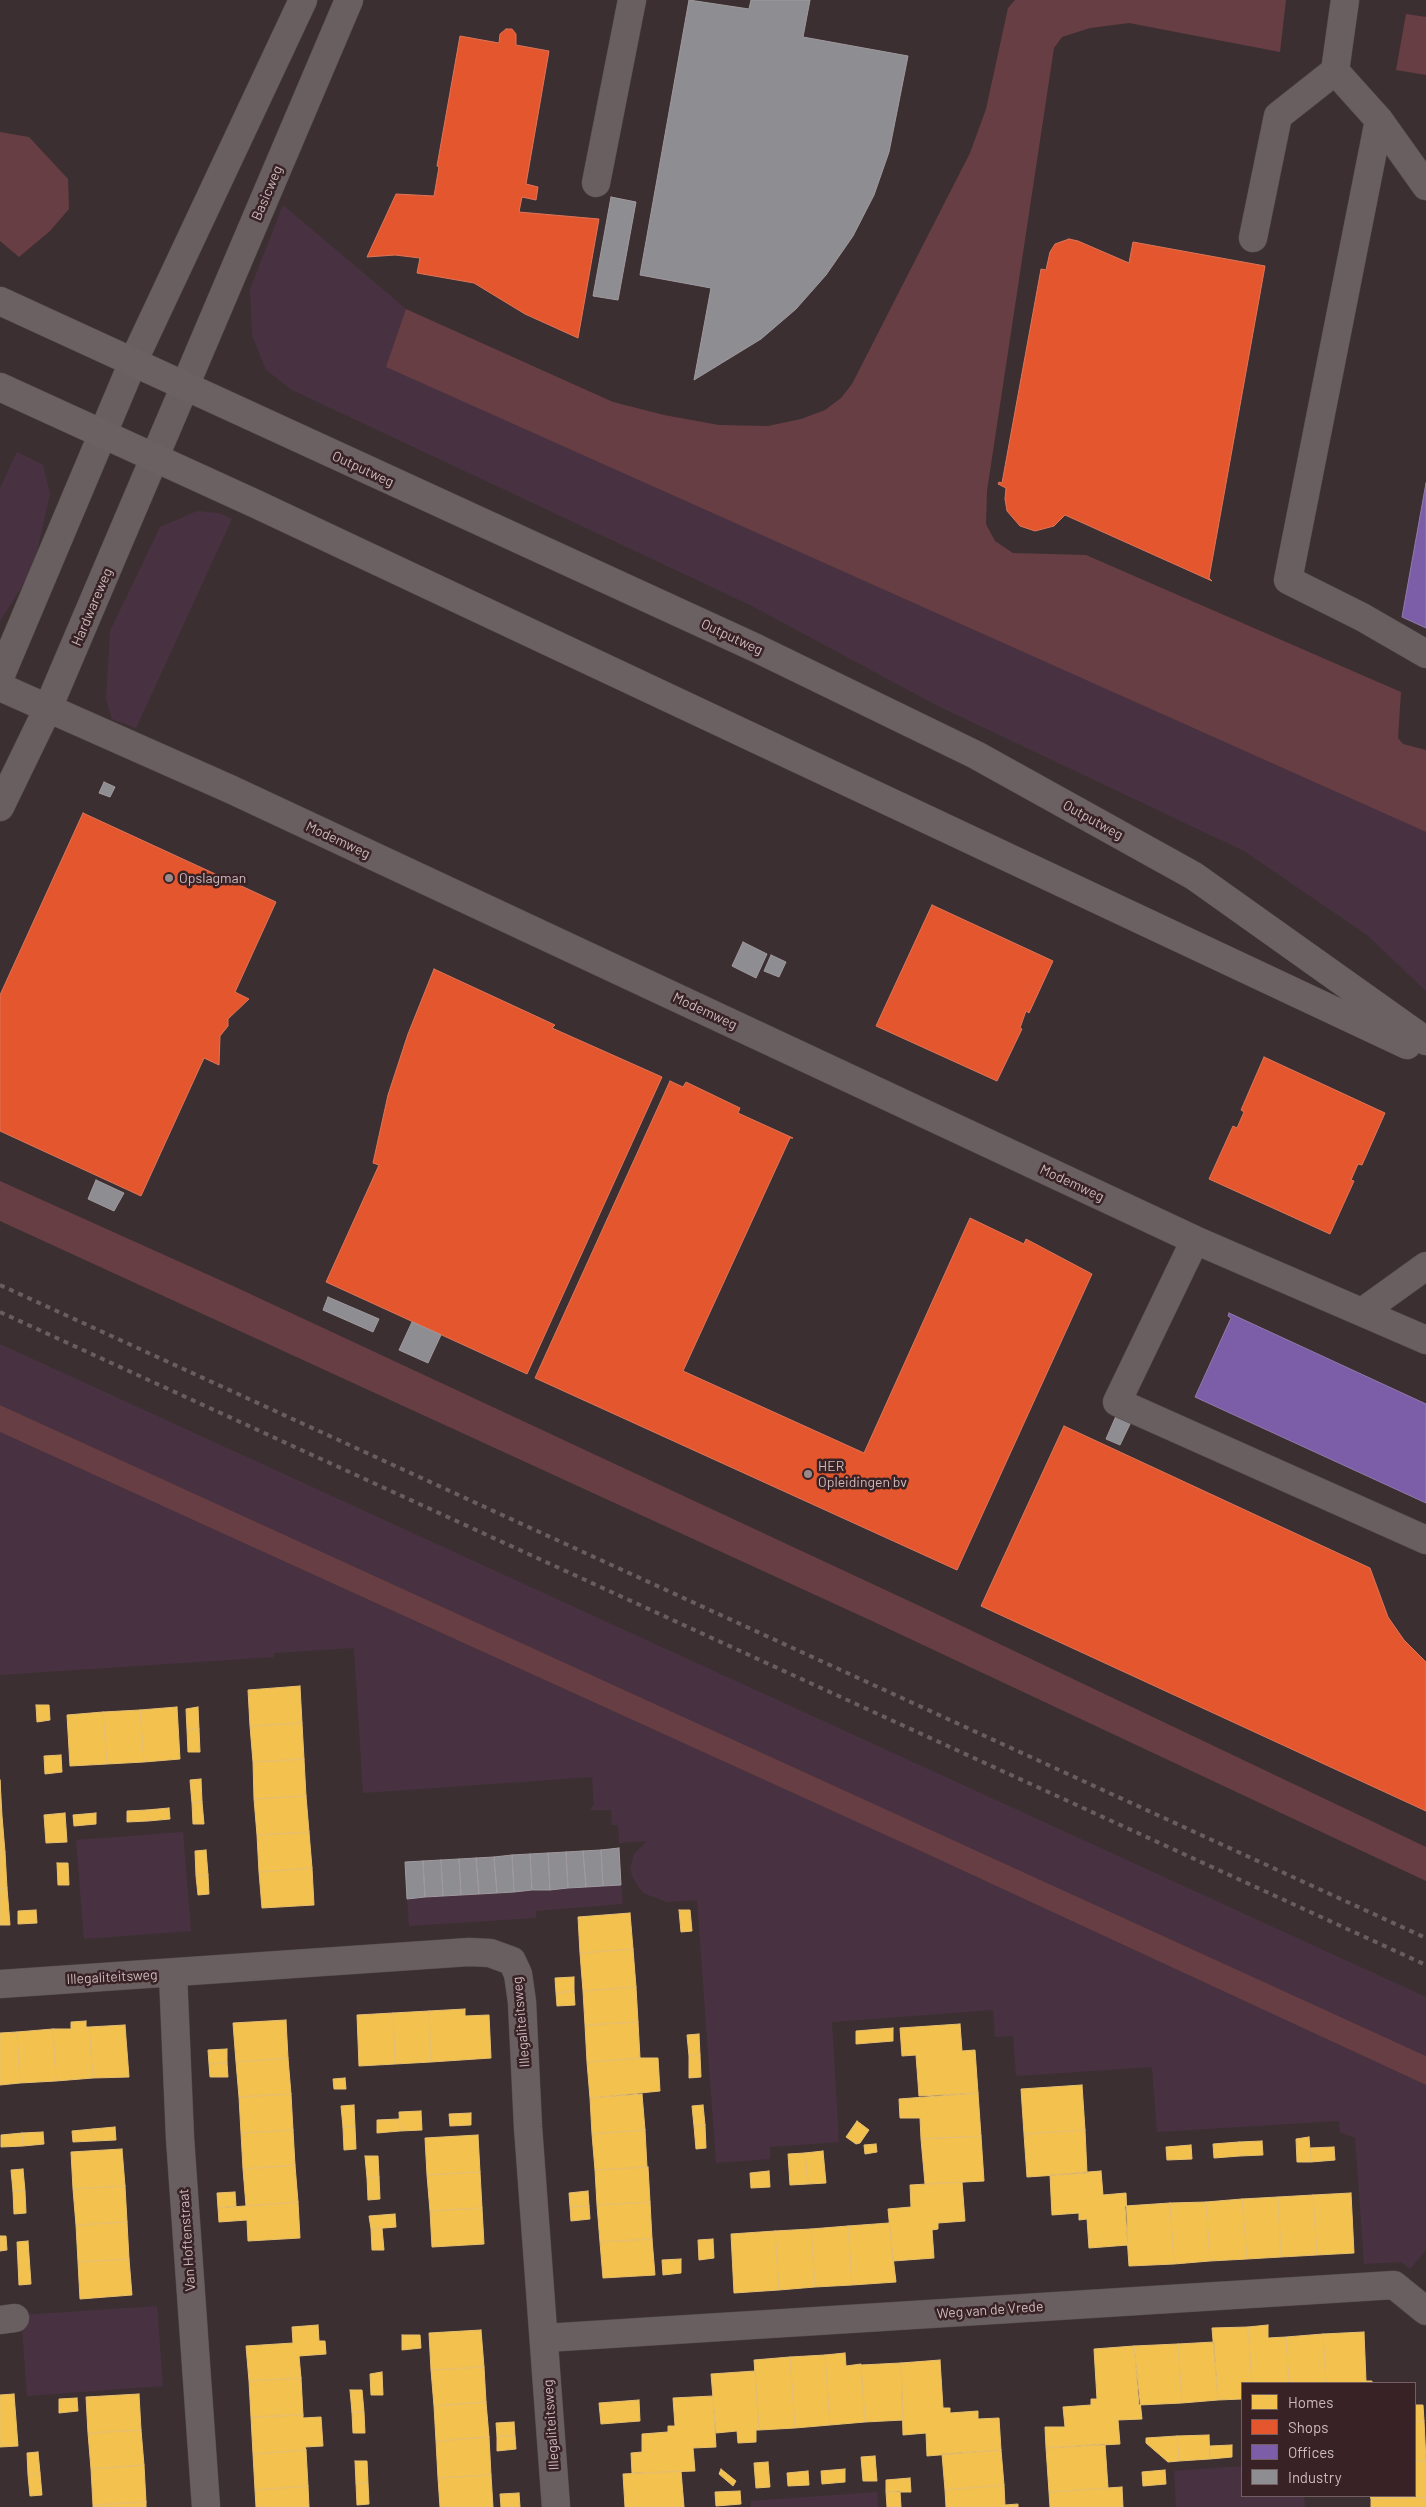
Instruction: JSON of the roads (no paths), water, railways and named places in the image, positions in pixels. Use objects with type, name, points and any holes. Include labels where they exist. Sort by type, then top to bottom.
[{"type":"main road","name":"Outputweg","points":[[0,301],[746,644],[976,755],[1194,876],[1426,1041]]},
{"type":"main road","points":[[0,387],[156,458],[1391,1036],[1426,1056]]},
{"type":"street","points":[[0,677],[133,362],[303,0]]},
{"type":"street","name":"Basicweg","points":[[156,458],[349,0]]},
{"type":"street","points":[[596,183],[632,0]]},
{"type":"street","points":[[1253,238],[1278,116],[1335,71],[1345,0]]},
{"type":"street","points":[[1335,71],[1379,120],[1426,186]]},
{"type":"street","points":[[1379,120],[1288,580],[1426,654]]},
{"type":"street","name":"Hardwareweg","points":[[0,807],[48,708],[156,458]]},
{"type":"street","points":[[0,687],[48,708]]},
{"type":"street","name":"Modemweg","points":[[48,708],[230,789],[1195,1240],[1426,1340]]},
{"type":"street","points":[[1195,1240],[1117,1402],[1426,1540]]},
{"type":"street","points":[[1362,1312],[1426,1266]]},
{"type":"street","name":"Illegaliteitsweg","points":[[0,1984],[173,1974],[470,1952],[490,1952],[512,1961],[518,1974],[522,2002],[528,2127],[556,2507]]},
{"type":"street","name":"Van Hoftenstraat","points":[[173,1974],[180,2138],[206,2507]]},
{"type":"street","name":"Weg van de Vrede","points":[[545,2338],[1394,2285],[1426,2311]]},
{"type":"railway","points":[[0,1285],[1426,1938]]},
{"type":"railway","points":[[0,1312],[1426,1965]]},
{"type":"place","name":"Opslagman","points":[[169,878]]},
{"type":"place","name":"HER Opleidingen bv","points":[[808,1474]]}]
